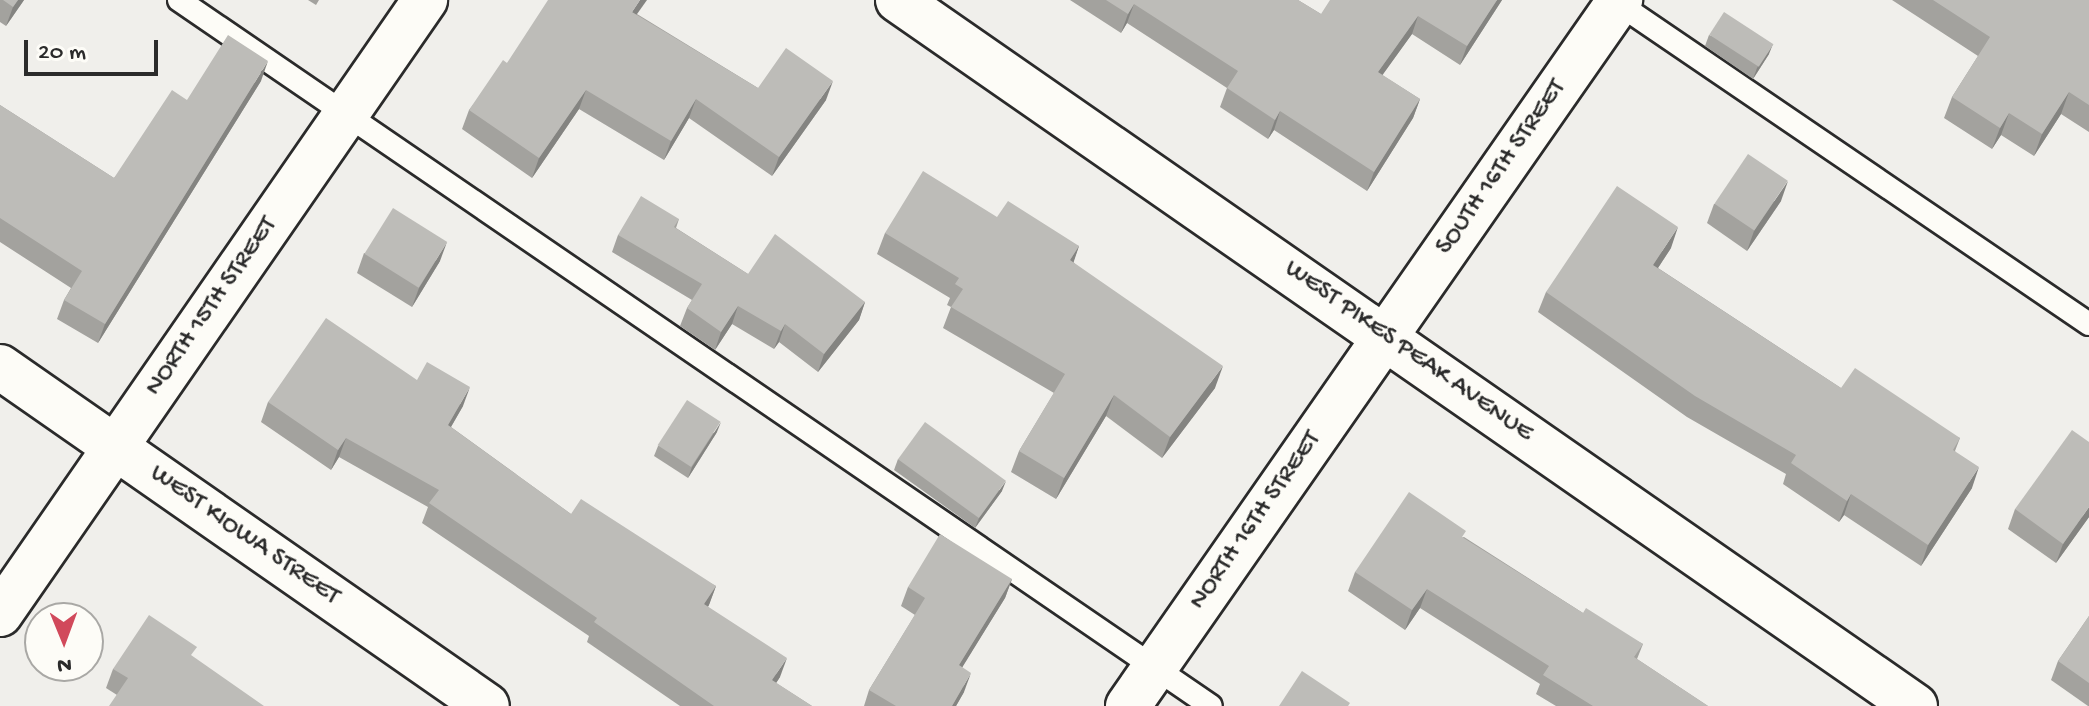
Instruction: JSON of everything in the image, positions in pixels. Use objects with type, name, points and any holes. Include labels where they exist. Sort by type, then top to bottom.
[{"type":"street","name":"NORTH 15TH STREET","points":[[0,614],[425,0]]},
{"type":"street","name":"WEST PIKES PEAK AVENUE","points":[[898,0],[1915,706]]},
{"type":"street","name":"SOUTH 16TH STREET","points":[[1384,335],[1617,1]]},
{"type":"street","name":"NORTH 16TH STREET","points":[[1128,706],[1384,335]]},
{"type":"street","name":"WEST KIOWA STREET","points":[[0,367],[487,706]]},
{"type":"lane","points":[[179,0],[1211,706]]},
{"type":"lane","points":[[1617,1],[2089,324]]},
{"type":"building","points":[[3,0],[18,0],[13,7]]},
{"type":"building","points":[[548,0],[640,0],[632,12],[758,88],[786,48],[833,81],[779,157],[696,99],[671,141],[586,90],[539,158],[469,110],[503,60],[507,63]]},
{"type":"building","points":[[1106,0],[1298,0],[1321,14],[1330,0],[1497,0],[1467,46],[1418,16],[1378,72],[1420,99],[1374,172],[1280,111],[1275,120],[1227,88],[1238,71],[1134,4],[1128,14]]},
{"type":"building","points":[[1933,0],[2089,0],[2089,105],[2069,92],[2042,134],[2009,113],[2000,128],[1952,97],[1990,37]]},
{"type":"building","points":[[1724,12],[1773,44],[1759,67],[1709,35]]},
{"type":"building","points":[[228,35],[268,61],[105,324],[64,300],[82,271],[0,218],[0,105],[114,178],[172,90],[187,100]]},
{"type":"building","points":[[1748,154],[1788,181],[1754,231],[1714,204]]},
{"type":"building","points":[[923,171],[997,217],[1008,201],[1079,246],[1070,260],[1223,366],[1170,437],[1114,395],[1064,478],[1019,451],[1065,374],[951,307],[963,289],[955,284],[959,278],[885,233]]},
{"type":"building","points":[[1617,186],[1678,227],[1653,265],[1841,388],[1855,368],[1960,438],[1953,450],[1979,467],[1928,545],[1851,494],[1847,501],[1791,463],[1796,455],[1695,396],[1546,292]]},
{"type":"building","points":[[641,196],[679,219],[674,227],[748,274],[775,234],[865,302],[824,354],[785,324],[781,331],[738,306],[721,332],[687,308],[702,284],[618,235]]},
{"type":"building","points":[[393,208],[447,242],[419,288],[364,254]]},
{"type":"building","points":[[326,318],[417,380],[427,362],[470,387],[448,425],[571,514],[581,499],[716,586],[704,604],[787,658],[772,680],[812,706],[714,706],[594,622],[597,618],[429,503],[439,490],[346,438],[338,450],[268,402]]},
{"type":"building","points":[[687,400],[721,422],[691,467],[658,445]]},
{"type":"building","points":[[925,422],[1006,481],[979,518],[898,459]]},
{"type":"building","points":[[2072,430],[2089,442],[2089,507],[2063,544],[2015,509]]},
{"type":"building","points":[[1409,492],[1466,531],[1462,537],[1583,613],[1586,608],[1643,644],[1634,657],[1708,706],[1593,706],[1543,675],[1549,666],[1427,589],[1412,610],[1355,572]]},
{"type":"building","points":[[940,534],[1012,579],[959,665],[971,673],[952,706],[896,706],[869,690],[925,598],[908,587]]},
{"type":"building","points":[[149,615],[197,647],[191,655],[264,706],[109,706],[128,678],[113,669]]},
{"type":"building","points":[[2089,616],[2089,683],[2058,661]]},
{"type":"building","points":[[1302,671],[1350,703],[1348,706],[1279,706]]}]
